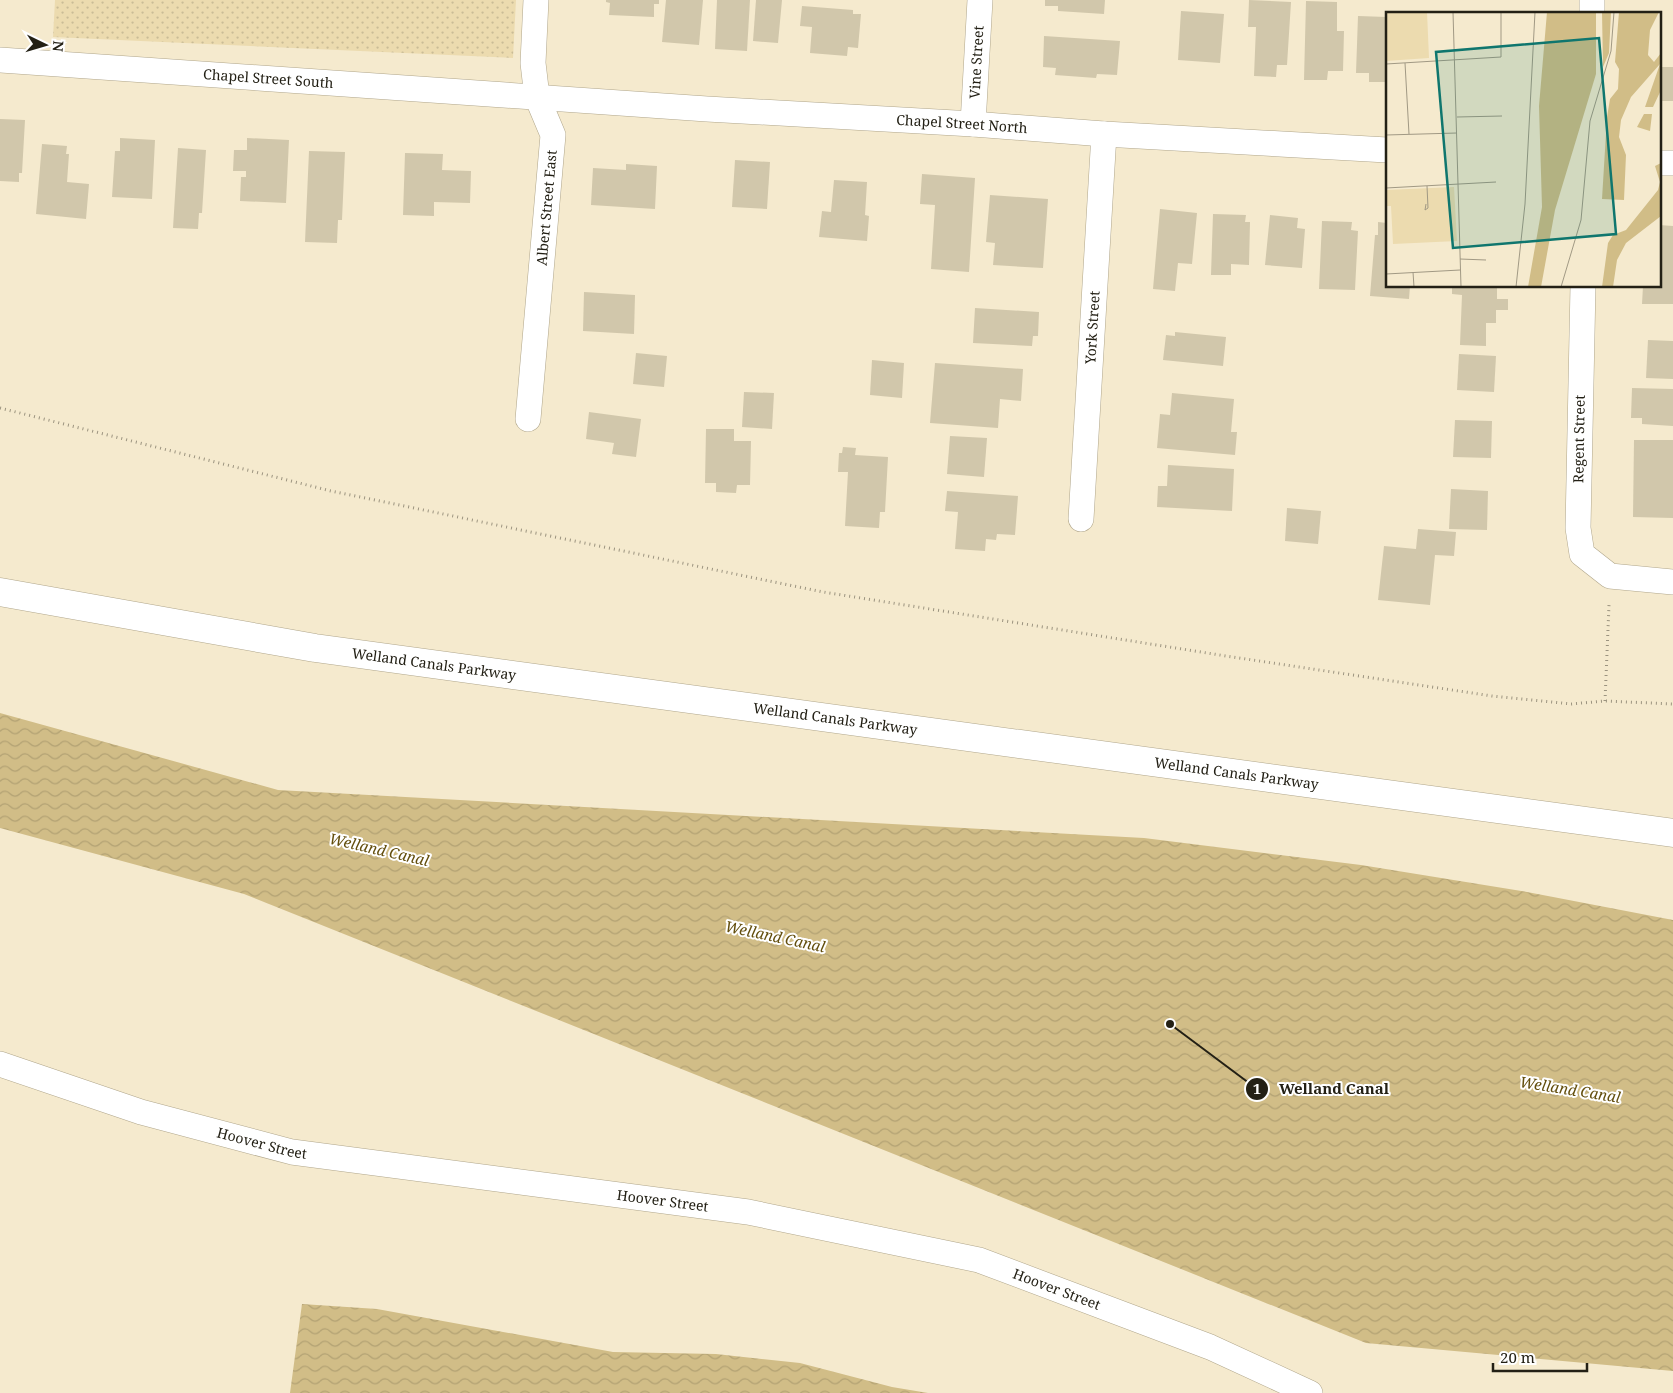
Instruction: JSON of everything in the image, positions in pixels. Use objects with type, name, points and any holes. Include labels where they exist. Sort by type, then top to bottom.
[{"type":"street","name":"Albert Street East","points":[[528,418],[553,135],[537,98],[533,64],[536,0]]},
{"type":"street","name":"Vine Street","points":[[973,124],[980,0]]},
{"type":"street","name":"Chapel Street South","points":[[0,60],[537,98]]},
{"type":"street","name":"Chapel Street North","points":[[537,98],[1386,150]]},
{"type":"street","name":"York Street","points":[[1081,519],[1104,134]]},
{"type":"street","points":[[1660,163],[1673,164]]},
{"type":"street","name":"Regent Street","points":[[1582,288],[1578,528],[1582,554],[1610,576]]},
{"type":"street","points":[[1610,576],[1673,582]]},
{"type":"street","name":"Welland Canals Parkway","points":[[0,592],[315,648],[1673,833]]},
{"type":"street","name":"Hoover Street","points":[[0,1064],[141,1112],[292,1152],[748,1212],[979,1260],[1210,1347],[1310,1393]]},
{"type":"path","points":[[0,408],[331,491],[824,592],[1492,696],[1571,704],[1605,701],[1673,704]]},
{"type":"path","points":[[1605,701],[1610,576]]},
{"type":"shaded area","points":[[55,0],[516,0],[513,58],[53,37]]},
{"type":"water","points":[[0,713],[278,790],[1144,838],[1361,865],[1527,892],[1673,920],[1673,1371],[1366,1343],[244,894],[0,828]]},
{"type":"water","points":[[302,1304],[377,1309],[613,1352],[716,1354],[800,1363],[892,1387],[928,1393],[290,1393]]},
{"type":"building","points":[[606,0],[659,0],[659,4],[654,4],[654,17],[609,15],[610,3],[606,2]]},
{"type":"building","points":[[666,0],[703,0],[699,45],[662,42]]},
{"type":"building","points":[[717,0],[750,0],[747,51],[715,49]]},
{"type":"building","points":[[756,0],[782,0],[778,43],[753,41]]},
{"type":"building","points":[[1045,0],[1105,0],[1104,14],[1058,11],[1058,6],[1045,6]]},
{"type":"building","points":[[1249,0],[1291,2],[1287,65],[1277,65],[1276,77],[1254,76],[1256,27],[1248,27]]},
{"type":"building","points":[[1306,1],[1337,2],[1337,31],[1344,31],[1343,71],[1328,71],[1327,80],[1304,80]]},
{"type":"building","points":[[802,6],[853,10],[853,14],[861,14],[858,48],[848,47],[847,56],[810,53],[812,27],[800,26]]},
{"type":"building","points":[[1181,11],[1224,14],[1220,63],[1178,60]]},
{"type":"building","points":[[1358,16],[1386,17],[1386,82],[1369,82],[1369,73],[1356,73]]},
{"type":"building","points":[[1044,36],[1120,41],[1117,75],[1097,74],[1096,78],[1055,75],[1056,68],[1043,67]]},
{"type":"building","points":[[1660,67],[1673,67],[1673,101],[1660,101]]},
{"type":"building","points":[[0,119],[25,120],[22,173],[19,173],[19,182],[0,181]]},
{"type":"building","points":[[120,138],[155,140],[152,199],[112,197],[115,151],[120,151]]},
{"type":"building","points":[[247,138],[289,140],[286,203],[240,201],[241,177],[246,177],[246,171],[233,171],[234,150],[247,150]]},
{"type":"building","points":[[42,144],[67,146],[66,154],[69,154],[67,182],[89,184],[86,219],[36,214]]},
{"type":"building","points":[[178,148],[206,150],[202,213],[199,213],[198,229],[173,228]]},
{"type":"building","points":[[309,151],[345,152],[342,220],[338,220],[337,243],[305,242]]},
{"type":"building","points":[[405,153],[443,154],[442,170],[471,171],[470,203],[434,202],[434,216],[403,215]]},
{"type":"building","points":[[735,160],[770,162],[767,209],[732,207]]},
{"type":"building","points":[[626,164],[657,166],[655,209],[591,205],[593,168],[626,170]]},
{"type":"building","points":[[922,174],[975,178],[969,272],[931,269],[935,205],[920,204]]},
{"type":"building","points":[[834,180],[867,182],[865,215],[869,216],[867,241],[819,237],[822,211],[831,212]]},
{"type":"building","points":[[990,195],[1048,199],[1043,268],[993,265],[995,243],[986,242]]},
{"type":"building","points":[[1160,209],[1197,213],[1192,264],[1178,263],[1175,291],[1153,289]]},
{"type":"building","points":[[1213,214],[1246,215],[1245,222],[1250,222],[1249,265],[1231,264],[1231,275],[1211,275]]},
{"type":"building","points":[[1270,215],[1298,218],[1297,228],[1305,229],[1302,268],[1265,265]]},
{"type":"building","points":[[1322,221],[1352,222],[1351,230],[1358,231],[1355,290],[1319,289]]},
{"type":"building","points":[[1378,222],[1386,223],[1386,288],[1410,288],[1409,299],[1370,296],[1375,235],[1378,235]]},
{"type":"building","points":[[1660,225],[1673,226],[1673,304],[1642,304],[1643,288],[1660,288]]},
{"type":"building","points":[[1452,288],[1497,288],[1497,299],[1508,299],[1508,310],[1496,310],[1496,323],[1486,323],[1486,346],[1460,345],[1462,295],[1452,294]]},
{"type":"building","points":[[584,292],[635,295],[634,334],[583,331]]},
{"type":"building","points":[[975,308],[1039,312],[1038,336],[1033,336],[1032,346],[973,343]]},
{"type":"building","points":[[1175,332],[1226,337],[1223,366],[1163,360],[1166,335],[1175,336]]},
{"type":"building","points":[[1648,340],[1673,341],[1673,379],[1646,378]]},
{"type":"building","points":[[636,353],[667,356],[664,387],[633,384]]},
{"type":"building","points":[[1459,354],[1496,356],[1494,392],[1457,390]]},
{"type":"building","points":[[872,360],[904,363],[902,398],[870,395]]},
{"type":"building","points":[[935,363],[1023,369],[1021,401],[1000,399],[998,428],[930,423]]},
{"type":"building","points":[[1632,388],[1673,389],[1673,426],[1642,424],[1642,418],[1631,418]]},
{"type":"building","points":[[744,392],[774,393],[772,429],[742,427]]},
{"type":"building","points":[[1172,393],[1234,399],[1231,432],[1237,432],[1235,455],[1157,448],[1160,414],[1170,415]]},
{"type":"building","points":[[589,412],[641,419],[636,457],[612,454],[614,443],[586,439]]},
{"type":"building","points":[[1455,420],[1492,421],[1491,458],[1453,457]]},
{"type":"building","points":[[706,429],[734,429],[734,441],[751,441],[750,485],[737,485],[736,493],[716,492],[716,483],[705,483]]},
{"type":"building","points":[[950,436],[987,438],[984,477],[947,474]]},
{"type":"building","points":[[1634,440],[1673,440],[1673,518],[1633,517]]},
{"type":"building","points":[[843,447],[856,448],[855,455],[888,457],[885,512],[880,512],[879,528],[845,526],[848,472],[838,472],[839,453],[842,453]]},
{"type":"building","points":[[1168,465],[1234,469],[1232,511],[1157,507],[1158,486],[1167,486]]},
{"type":"building","points":[[1451,489],[1488,491],[1487,530],[1449,529]]},
{"type":"building","points":[[947,491],[1018,496],[1015,535],[997,534],[996,540],[986,539],[985,551],[955,549],[958,512],[945,511]]},
{"type":"building","points":[[1287,508],[1321,511],[1318,544],[1285,541]]},
{"type":"building","points":[[1418,529],[1456,532],[1454,556],[1435,555],[1430,605],[1378,600],[1384,546],[1416,549]]},
{"type":"place","name":"Welland Canal","points":[[1170,1024]]}]
